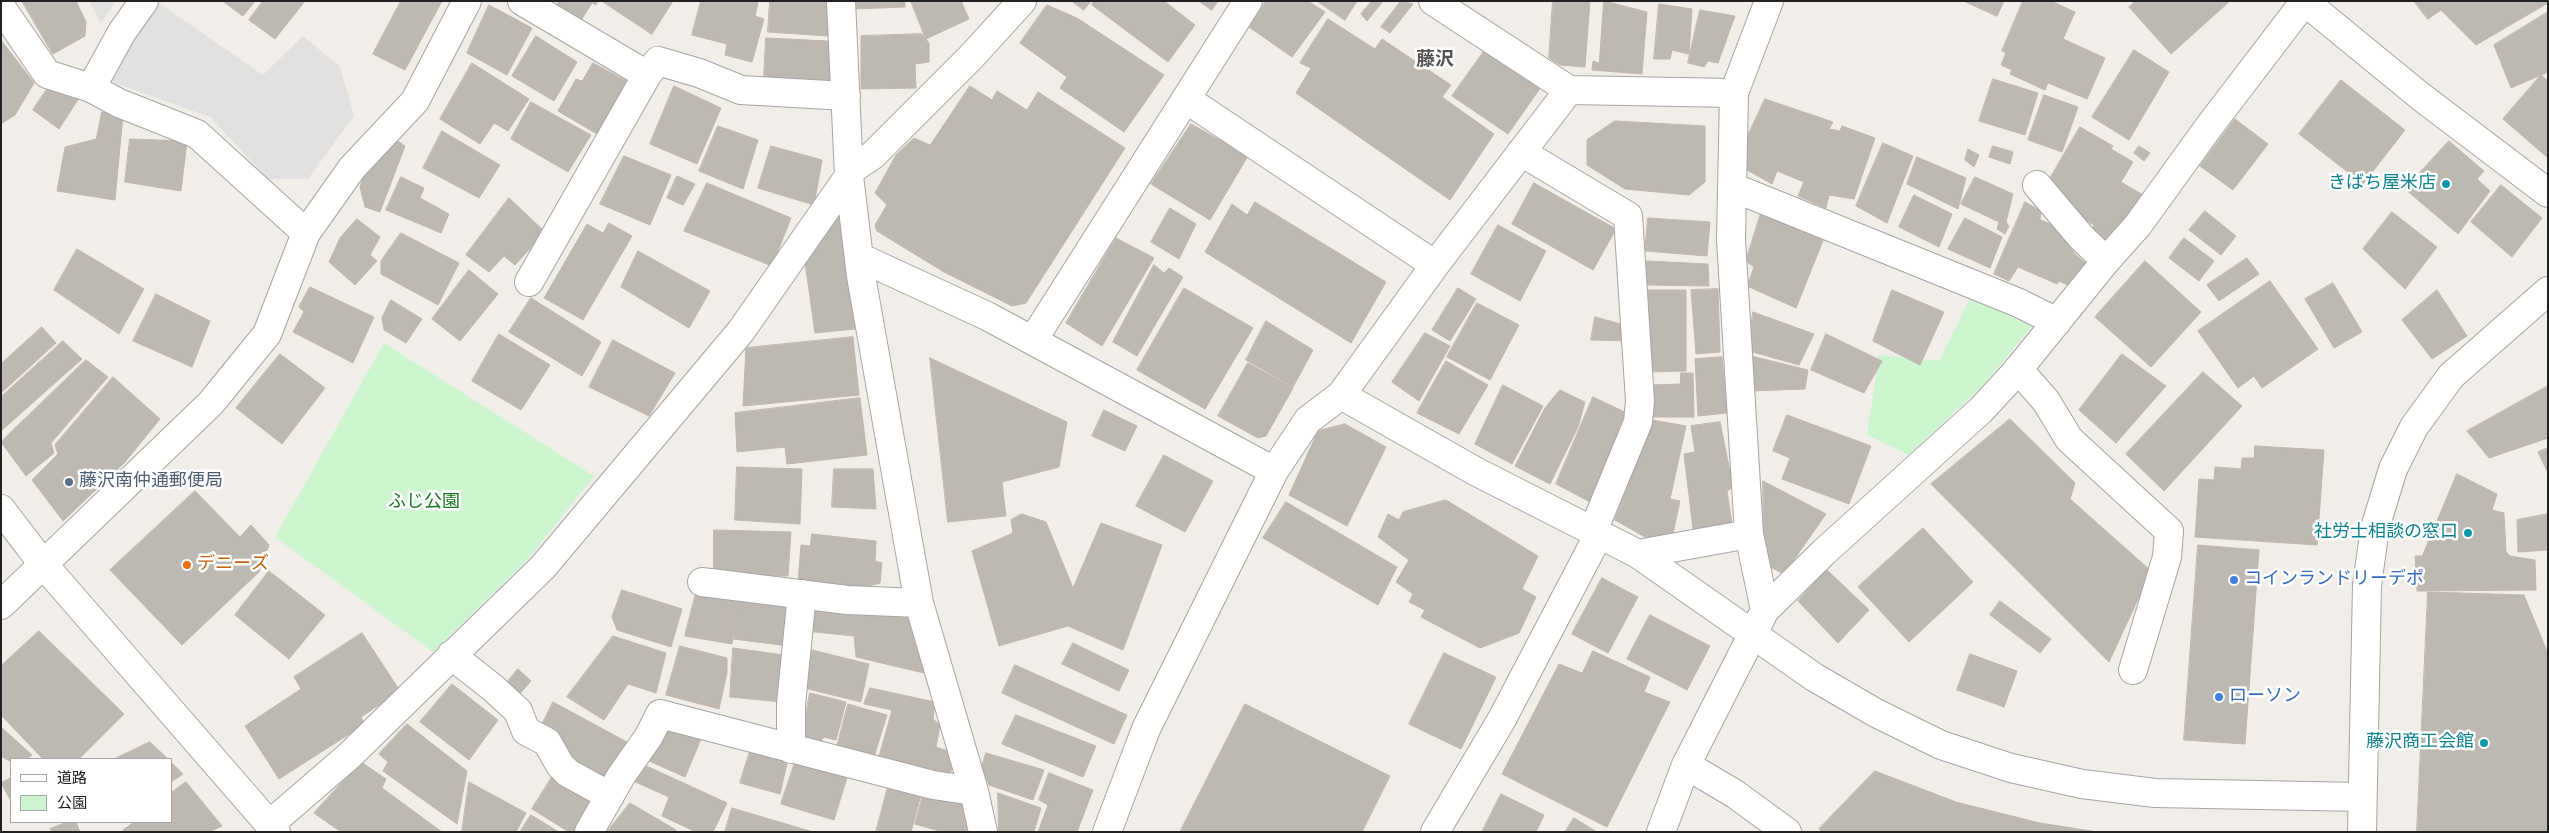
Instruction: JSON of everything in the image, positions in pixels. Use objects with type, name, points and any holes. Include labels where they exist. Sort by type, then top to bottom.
[{"type":"street","points":[[91,88],[122,32],[144,1]]},
{"type":"street","points":[[1,605],[211,403],[267,334],[306,232],[352,168],[415,101],[467,1]]},
{"type":"street","points":[[522,1],[647,75]]},
{"type":"street","points":[[841,1],[850,174],[860,267],[919,603],[974,791],[983,832]]},
{"type":"street","points":[[1,509],[43,564],[273,828],[542,567],[741,331],[850,174],[873,155],[972,56],[1022,1]]},
{"type":"street","points":[[1033,340],[1248,1]]},
{"type":"street","points":[[1433,1],[1569,90],[1734,93]]},
{"type":"street","points":[[1759,621],[1749,534],[1731,240],[1734,93],[1769,1]]},
{"type":"street","points":[[1661,832],[1686,765],[1759,621],[1824,552],[1981,410],[2018,369],[2138,226],[2208,128],[2304,1],[2420,96],[2548,193]]},
{"type":"street","points":[[1,7],[47,74],[91,88],[119,103],[197,134],[306,232]]},
{"type":"street","points":[[529,282],[647,75],[658,61],[699,73],[741,90],[846,96]]},
{"type":"street","points":[[1107,832],[1146,729],[1274,471],[1308,420],[1341,395],[1435,265],[1569,90]]},
{"type":"street","points":[[1186,99],[1435,265]]},
{"type":"street","points":[[1435,832],[1502,719],[1596,533],[1638,422],[1640,401],[1628,216],[1521,152]]},
{"type":"street","points":[[2037,185],[2106,262]]},
{"type":"street","points":[[1732,188],[2019,303],[2057,322]]},
{"type":"street","points":[[860,267],[987,316],[1274,471]]},
{"type":"street","points":[[2362,832],[2367,585],[2375,528],[2393,469],[2414,427],[2451,376],[2548,291]]},
{"type":"street","points":[[2018,369],[2046,400],[2069,439],[2169,531],[2167,557],[2133,670]]},
{"type":"street","points":[[1341,395],[1475,471],[1638,554],[1759,621],[1814,677],[1876,713],[1941,745],[2011,768],[2082,784],[2155,792],[2362,797]]},
{"type":"street","points":[[1638,554],[1749,534]]},
{"type":"street","points":[[702,582],[847,600],[919,603]]},
{"type":"street","points":[[791,749],[792,704],[802,594]]},
{"type":"street","points":[[451,655],[493,688],[518,711],[526,731],[547,742],[564,769],[610,796]]},
{"type":"street","points":[[588,832],[649,736],[660,714],[933,785],[974,791]]},
{"type":"street","points":[[1686,765],[1735,794],[1787,832]]},
{"type":"green space","points":[[1970,298],[2033,325],[1985,383],[1909,455],[1867,435],[1879,355],[1939,361]]},
{"type":"green space","name":"ふじ公園","points":[[384,343],[594,476],[529,558],[433,652],[275,537]]},
{"type":"shaded area","points":[[89,1],[116,1],[101,23]]},
{"type":"shaded area","points":[[156,1],[263,75],[303,36],[340,67],[354,116],[308,179],[268,179],[210,117],[109,81]]},
{"type":"building","points":[[22,1],[76,1],[86,22],[85,36],[53,54]]},
{"type":"building","points":[[223,1],[255,1],[243,16]]},
{"type":"building","points":[[263,1],[305,1],[275,39],[249,20]]},
{"type":"building","points":[[401,1],[442,1],[405,70],[373,54]]},
{"type":"building","points":[[559,1],[598,1],[596,5],[592,3],[580,22],[556,7]]},
{"type":"building","points":[[602,1],[673,1],[652,34]]},
{"type":"building","points":[[701,1],[750,1],[758,3],[755,16],[764,19],[752,62],[725,55],[727,44],[692,35]]},
{"type":"building","points":[[770,1],[829,1],[828,36],[768,32]]},
{"type":"building","points":[[855,1],[905,1],[905,7],[855,9]]},
{"type":"building","points":[[911,1],[961,1],[969,19],[926,39]]},
{"type":"building","points":[[1072,1],[1091,1],[1084,10]]},
{"type":"building","points":[[1094,1],[1164,1],[1195,25],[1168,62],[1092,5]]},
{"type":"building","points":[[1199,1],[1218,1],[1212,10]]},
{"type":"building","points":[[1266,1],[1308,1],[1325,12],[1292,57],[1249,27]]},
{"type":"building","points":[[1317,1],[1357,1],[1345,20]]},
{"type":"building","points":[[1372,1],[1383,1],[1367,21],[1361,14]]},
{"type":"building","points":[[1401,1],[1413,4],[1390,33],[1381,27]]},
{"type":"building","points":[[1553,1],[1590,1],[1585,67],[1560,65],[1549,58]]},
{"type":"building","points":[[1604,1],[1647,12],[1642,74],[1592,70],[1593,61],[1599,63]]},
{"type":"building","points":[[1964,1],[2004,1],[1997,16]]},
{"type":"building","points":[[2023,1],[2051,1],[2075,12],[2063,39],[2105,58],[2087,99],[2048,83],[2045,90],[2010,74],[2012,70],[2001,65],[2006,53],[2002,51]]},
{"type":"building","points":[[2136,1],[2230,1],[2171,54],[2129,7]]},
{"type":"building","points":[[2414,1],[2548,1],[2548,3],[2476,45],[2441,10],[2428,19]]},
{"type":"building","points":[[1659,4],[1692,9],[1689,54],[1672,50],[1670,59],[1654,59]]},
{"type":"building","points":[[489,5],[532,28],[507,75],[467,53]]},
{"type":"building","points":[[1047,5],[1077,18],[1164,75],[1124,132],[1060,88],[1067,77],[1020,43]]},
{"type":"building","points":[[1700,10],[1735,16],[1718,63],[1708,61],[1704,67],[1688,63]]},
{"type":"building","points":[[2548,12],[2548,72],[2511,88],[2494,45]]},
{"type":"building","points":[[1328,19],[1375,49],[1382,39],[1451,85],[1442,97],[1494,134],[1450,200],[1296,93],[1311,68],[1300,63]]},
{"type":"building","points":[[922,34],[929,43],[929,62],[915,64],[916,88],[861,89],[861,36]]},
{"type":"building","points":[[536,36],[577,62],[554,101],[512,76]]},
{"type":"building","points":[[766,38],[828,41],[830,80],[764,77]]},
{"type":"building","points":[[1,40],[34,83],[15,115],[1,124]]},
{"type":"building","points":[[1485,50],[1541,87],[1508,134],[1452,96]]},
{"type":"building","points":[[2134,50],[2169,72],[2129,140],[2092,117]]},
{"type":"building","points":[[472,63],[529,99],[508,131],[494,123],[480,144],[440,119]]},
{"type":"building","points":[[593,63],[632,84],[602,137],[558,111],[576,79],[582,81]]},
{"type":"building","points":[[2541,75],[2548,81],[2548,158],[2503,119]]},
{"type":"building","points":[[1993,79],[2038,93],[2025,135],[1979,121]]},
{"type":"building","points":[[2341,80],[2405,130],[2363,184],[2299,134]]},
{"type":"building","points":[[51,83],[79,98],[59,129],[33,110]]},
{"type":"building","points":[[674,86],[721,108],[697,164],[650,144]]},
{"type":"building","points":[[970,86],[992,100],[997,91],[1027,110],[1038,92],[1125,148],[1026,303],[1012,306],[944,272],[877,231],[875,225],[887,205],[875,193],[896,155],[914,138],[930,145]]},
{"type":"building","points":[[2044,95],[2078,107],[2062,152],[2028,140]]},
{"type":"building","points":[[1765,99],[1833,122],[1829,129],[1840,131],[1842,126],[1875,138],[1854,199],[1829,195],[1826,208],[1798,196],[1804,182],[1777,171],[1772,184],[1747,170],[1748,135]]},
{"type":"building","points":[[531,102],[591,135],[568,172],[511,139]]},
{"type":"building","points":[[102,112],[123,115],[115,200],[57,191],[65,147],[96,139]]},
{"type":"building","points":[[2235,119],[2268,144],[2233,190],[2200,166]]},
{"type":"building","points":[[1615,121],[1705,126],[1705,182],[1689,195],[1625,189],[1587,165],[1587,140]]},
{"type":"building","points":[[1191,124],[1248,156],[1210,220],[1151,184]]},
{"type":"building","points":[[718,126],[758,140],[743,189],[699,171]]},
{"type":"building","points":[[2080,127],[2113,146],[2111,149],[2133,162],[2121,182],[2143,195],[2113,244],[2091,231],[2094,225],[2067,210],[2072,202],[2045,187]]},
{"type":"building","points":[[442,131],[500,165],[479,198],[423,168]]},
{"type":"building","points":[[130,139],[187,141],[181,191],[125,182]]},
{"type":"building","points":[[395,139],[405,146],[380,212],[365,207],[360,187],[366,168]]},
{"type":"building","name":"きばち屋米店","points":[[2449,141],[2484,171],[2477,179],[2490,191],[2458,234],[2405,189]]},
{"type":"building","points":[[1883,143],[1913,156],[1887,223],[1856,206]]},
{"type":"building","points":[[771,146],[822,160],[814,205],[758,188]]},
{"type":"building","points":[[1993,146],[2013,152],[2010,164],[1989,157]]},
{"type":"building","points":[[2139,146],[2150,153],[2144,161],[2134,153]]},
{"type":"building","points":[[1968,149],[1979,155],[1974,167],[1965,160]]},
{"type":"building","points":[[624,156],[671,175],[650,225],[600,204]]},
{"type":"building","points":[[1917,157],[1966,178],[1958,209],[1907,184]]},
{"type":"building","points":[[677,176],[695,184],[683,205],[667,198]]},
{"type":"building","points":[[401,177],[424,188],[420,198],[449,214],[441,233],[386,210]]},
{"type":"building","points":[[1975,177],[2013,194],[2006,222],[2009,226],[2005,234],[1997,229],[1999,222],[1961,204]]},
{"type":"building","points":[[707,183],[791,218],[772,266],[684,231]]},
{"type":"building","points":[[1534,183],[1616,229],[1593,270],[1512,224]]},
{"type":"building","points":[[2501,185],[2542,218],[2512,257],[2471,222]]},
{"type":"building","points":[[1914,195],[1952,214],[1939,247],[1899,227]]},
{"type":"building","points":[[509,198],[545,232],[515,265],[504,256],[489,272],[466,255]]},
{"type":"building","points":[[1255,202],[1386,282],[1351,343],[1205,252],[1232,204],[1247,215]]},
{"type":"building","points":[[2025,202],[2041,211],[2040,220],[2053,225],[2075,254],[2090,267],[2079,279],[2068,285],[2059,281],[2057,284],[2018,267],[2009,281],[1994,274]]},
{"type":"building","points":[[1170,208],[1196,224],[1179,259],[1151,242]]},
{"type":"building","points":[[2205,211],[2236,236],[2221,255],[2189,230]]},
{"type":"building","points":[[2392,212],[2437,247],[2405,289],[2363,249]]},
{"type":"building","points":[[1761,213],[1824,238],[1796,308],[1747,286],[1754,267],[1746,261]]},
{"type":"building","points":[[832,216],[842,218],[855,329],[815,333],[805,262]]},
{"type":"building","points":[[1648,218],[1710,222],[1707,256],[1645,251]]},
{"type":"building","points":[[1965,218],[2002,237],[1990,268],[1948,249]]},
{"type":"building","points":[[357,219],[380,237],[370,255],[377,261],[355,285],[329,262],[340,238]]},
{"type":"building","points":[[609,223],[632,236],[583,320],[544,298],[587,224],[603,233]]},
{"type":"building","points":[[1498,225],[1546,251],[1520,301],[1471,274]]},
{"type":"building","points":[[401,233],[459,263],[438,305],[381,274],[381,261]]},
{"type":"building","points":[[1116,238],[1154,258],[1102,346],[1066,323]]},
{"type":"building","points":[[2184,238],[2214,261],[2199,281],[2169,258]]},
{"type":"building","points":[[77,249],[144,289],[119,334],[54,290]]},
{"type":"building","points":[[638,251],[710,291],[689,328],[621,287]]},
{"type":"building","points":[[2247,258],[2259,274],[2219,301],[2207,285]]},
{"type":"building","points":[[1647,261],[1708,264],[1709,286],[1647,285]]},
{"type":"building","points":[[2145,261],[2201,312],[2151,367],[2095,317]]},
{"type":"building","points":[[1154,265],[1164,273],[1169,268],[1183,277],[1137,356],[1113,342]]},
{"type":"building","points":[[469,270],[498,294],[460,341],[432,319]]},
{"type":"building","points":[[2270,281],[2318,349],[2262,388],[2254,376],[2238,388],[2198,331]]},
{"type":"building","points":[[2333,283],[2362,332],[2334,348],[2305,299]]},
{"type":"building","points":[[310,287],[374,317],[353,363],[293,332],[304,312],[299,307]]},
{"type":"building","points":[[1184,288],[1253,328],[1205,409],[1137,370]]},
{"type":"building","points":[[1458,288],[1476,299],[1450,341],[1432,330]]},
{"type":"building","points":[[1718,289],[1720,352],[1696,354],[1691,290]]},
{"type":"building","points":[[1647,290],[1686,290],[1686,371],[1650,372]]},
{"type":"building","points":[[1892,290],[1944,312],[1920,365],[1873,341]]},
{"type":"building","points":[[2437,290],[2467,336],[2432,359],[2402,320]]},
{"type":"building","points":[[156,294],[210,321],[192,367],[133,341]]},
{"type":"building","points":[[531,298],[601,342],[582,376],[509,332]]},
{"type":"building","points":[[391,300],[422,319],[406,343],[384,330],[382,318]]},
{"type":"building","points":[[1477,303],[1519,325],[1490,380],[1447,357]]},
{"type":"building","points":[[1753,312],[1814,334],[1799,365],[1749,351]]},
{"type":"building","points":[[1595,317],[1628,326],[1629,341],[1591,340]]},
{"type":"building","points":[[1266,321],[1313,350],[1293,387],[1246,360]]},
{"type":"building","points":[[42,327],[56,343],[1,393],[1,364]]},
{"type":"building","points":[[1425,333],[1450,346],[1419,401],[1392,382]]},
{"type":"building","points":[[499,334],[550,365],[521,410],[472,381]]},
{"type":"building","points":[[1826,334],[1882,361],[1864,393],[1811,370]]},
{"type":"building","points":[[853,337],[859,395],[743,406],[746,348]]},
{"type":"building","points":[[613,340],[675,373],[649,416],[589,387]]},
{"type":"building","points":[[63,341],[82,359],[1,431],[1,397]]},
{"type":"building","points":[[280,354],[325,388],[282,444],[236,408]]},
{"type":"building","points":[[2122,354],[2166,386],[2116,443],[2079,410]]},
{"type":"building","points":[[1747,355],[1808,370],[1805,389],[1751,391]]},
{"type":"building","points":[[1722,357],[1727,413],[1698,416],[1695,359]]},
{"type":"building","points":[[930,358],[1067,422],[1059,467],[1002,482],[1006,516],[948,522]]},
{"type":"building","points":[[86,360],[108,377],[51,443],[54,453],[26,476],[1,442]]},
{"type":"building","points":[[1446,361],[1488,385],[1459,434],[1417,413]]},
{"type":"building","points":[[1248,363],[1293,388],[1266,436],[1258,438],[1218,416]]},
{"type":"building","points":[[2203,372],[2242,406],[2164,491],[2126,454]]},
{"type":"building","points":[[1681,373],[1693,373],[1694,417],[1652,417],[1651,385],[1680,384]]},
{"type":"building","points":[[113,377],[160,419],[125,462],[63,521],[32,480],[58,454],[55,445]]},
{"type":"building","points":[[1503,385],[1543,406],[1512,464],[1475,444]]},
{"type":"building","points":[[2548,386],[2548,438],[2489,458],[2467,431]]},
{"type":"building","points":[[1560,390],[1585,402],[1578,427],[1550,484],[1515,466],[1545,408]]},
{"type":"building","points":[[1593,397],[1629,414],[1594,504],[1556,484]]},
{"type":"building","points":[[860,398],[867,455],[787,464],[785,447],[737,452],[735,413]]},
{"type":"building","points":[[1104,410],[1137,426],[1125,451],[1092,436]]},
{"type":"building","points":[[1787,415],[1871,446],[1849,504],[1782,479],[1790,458],[1773,451]]},
{"type":"building","points":[[2010,419],[2075,483],[2070,499],[2151,571],[2109,662],[1931,484]]},
{"type":"building","points":[[1652,420],[1686,426],[1670,499],[1680,501],[1672,538],[1652,541],[1615,520]]},
{"type":"building","points":[[1720,422],[1733,487],[1727,491],[1732,524],[1693,529],[1684,454],[1695,452],[1691,426]]},
{"type":"building","points":[[1345,424],[1386,447],[1347,526],[1289,495],[1318,431]]},
{"type":"building","points":[[2255,446],[2324,450],[2317,545],[2195,537],[2199,479],[2214,480],[2215,467],[2241,469],[2242,458],[2254,458]]},
{"type":"building","points":[[2548,448],[2548,470],[2547,471],[2538,452]]},
{"type":"building","points":[[1164,455],[1213,481],[1185,532],[1136,506]]},
{"type":"building","points":[[737,467],[802,469],[800,524],[735,520]]},
{"type":"building","points":[[834,469],[873,469],[876,509],[832,507]]},
{"type":"building","name":"社労士相談の窓口","points":[[2457,474],[2497,494],[2492,510],[2504,513],[2506,552],[2510,556],[2535,560],[2536,590],[2417,591],[2415,556],[2422,556]]},
{"type":"building","points":[[1763,481],[1826,514],[1784,574],[1764,564]]},
{"type":"building","points":[[195,491],[240,537],[251,525],[269,545],[259,572],[182,645],[110,570]]},
{"type":"building","points":[[1446,500],[1538,556],[1522,589],[1536,597],[1519,633],[1480,648],[1421,617],[1425,610],[1409,602],[1413,594],[1396,582],[1409,560],[1378,537],[1388,514],[1399,520],[1403,512]]},
{"type":"building","points":[[1286,502],[1397,567],[1378,605],[1263,538]]},
{"type":"building","points":[[1022,514],[1046,522],[1073,588],[1101,523],[1162,545],[1123,650],[1068,626],[999,646],[972,551],[1013,533],[1011,520]]},
{"type":"building","points":[[2548,514],[2548,550],[2518,552],[2517,520]]},
{"type":"building","points":[[1923,528],[1973,582],[1909,642],[1858,587]]},
{"type":"building","points":[[714,530],[791,532],[788,576],[714,574]]},
{"type":"building","points":[[812,534],[876,541],[875,561],[882,563],[880,583],[861,588],[798,582],[801,545],[810,546]]},
{"type":"building","points":[[2198,545],[2259,550],[2245,744],[2184,740]]},
{"type":"building","points":[[1826,569],[1869,610],[1838,643],[1798,601]]},
{"type":"building","points":[[269,571],[325,615],[289,659],[235,615]]},
{"type":"building","points":[[1602,578],[1638,597],[1608,653],[1572,634]]},
{"type":"building","points":[[697,589],[737,593],[732,644],[685,636]]},
{"type":"building","points":[[622,590],[682,609],[671,647],[617,630],[612,617]]},
{"type":"building","name":"藤沢商工会館","points":[[2428,592],[2524,595],[2548,654],[2548,832],[2417,832]]},
{"type":"building","points":[[737,597],[793,603],[789,646],[733,639]]},
{"type":"building","points":[[2000,601],[2051,639],[2040,653],[1990,615]]},
{"type":"building","points":[[809,605],[906,613],[924,673],[856,657],[854,636],[806,631]]},
{"type":"building","points":[[1650,615],[1710,646],[1687,690],[1627,659]]},
{"type":"building","points":[[39,631],[124,714],[80,758],[42,758],[1,715],[1,666]]},
{"type":"building","points":[[362,633],[400,691],[361,717],[365,724],[279,779],[245,726],[301,689],[294,677]]},
{"type":"building","points":[[613,636],[666,653],[656,693],[628,684],[604,720],[567,697]]},
{"type":"building","points":[[1073,643],[1129,670],[1119,691],[1062,664]]},
{"type":"building","points":[[680,646],[727,658],[727,673],[719,709],[666,695]]},
{"type":"building","points":[[733,648],[784,655],[782,702],[730,697]]},
{"type":"building","points":[[812,650],[869,664],[861,702],[804,688]]},
{"type":"building","points":[[1593,651],[1650,677],[1644,692],[1670,702],[1607,827],[1502,774],[1559,664],[1582,673]]},
{"type":"building","points":[[1444,653],[1496,677],[1461,749],[1409,724]]},
{"type":"building","points":[[1970,654],[2017,671],[2004,707],[1957,690]]},
{"type":"building","points":[[1015,665],[1127,715],[1114,744],[1002,693]]},
{"type":"building","points":[[518,669],[531,681],[517,697],[504,686]]},
{"type":"building","points":[[452,684],[498,720],[469,760],[420,722]]},
{"type":"building","points":[[870,688],[935,702],[933,719],[940,725],[936,747],[948,751],[952,766],[949,780],[878,760],[892,710],[864,704]]},
{"type":"building","points":[[810,693],[846,702],[836,740],[824,737],[818,745],[801,740]]},
{"type":"building","points":[[553,702],[627,742],[603,780],[558,755],[540,729]]},
{"type":"building","points":[[848,704],[887,715],[873,760],[836,751]]},
{"type":"building","points":[[1245,704],[1390,776],[1362,832],[1180,832]]},
{"type":"building","points":[[1016,715],[1096,746],[1083,777],[1002,744]]},
{"type":"building","points":[[407,724],[467,771],[457,824],[383,771],[388,762],[379,754]]},
{"type":"building","points":[[664,726],[704,732],[685,777],[649,761]]},
{"type":"building","points":[[1,727],[32,755],[28,758],[10,758],[10,761],[1,756]]},
{"type":"building","points":[[150,742],[167,758],[116,758]]},
{"type":"building","points":[[752,745],[789,755],[780,794],[740,783]]},
{"type":"building","points":[[986,753],[1044,770],[1033,800],[989,785],[982,766]]},
{"type":"building","points":[[361,762],[386,779],[382,788],[442,832],[341,832],[314,813]]},
{"type":"building","points":[[795,762],[849,771],[834,820],[781,804]]},
{"type":"building","points":[[172,763],[183,774],[172,781]]},
{"type":"building","points":[[640,763],[727,803],[713,832],[696,832],[662,816],[669,797],[631,780]]},
{"type":"building","points":[[1875,771],[1956,802],[2040,823],[2098,832],[1822,832],[1819,829]]},
{"type":"building","points":[[555,772],[595,796],[574,832],[569,832],[532,809]]},
{"type":"building","points":[[1049,773],[1093,790],[1077,832],[1038,832],[1048,805],[1039,800]]},
{"type":"building","points":[[10,778],[10,799],[1,783]]},
{"type":"building","points":[[186,782],[222,826],[209,832],[124,832],[123,830],[133,823],[172,823],[172,792]]},
{"type":"building","points":[[469,782],[526,813],[516,832],[462,832]]},
{"type":"building","points":[[889,783],[922,791],[911,832],[876,832]]},
{"type":"building","points":[[998,793],[1041,808],[1034,832],[999,832]]},
{"type":"building","points":[[1501,794],[1544,815],[1536,832],[1482,832]]},
{"type":"building","points":[[923,795],[964,805],[968,821],[966,832],[943,832],[915,824]]},
{"type":"building","points":[[630,803],[676,830],[675,832],[607,832]]},
{"type":"building","points":[[732,808],[813,832],[725,832]]},
{"type":"building","points":[[531,815],[559,832],[520,832]]},
{"type":"building","points":[[1574,818],[1597,832],[1565,832]]},
{"type":"building","points":[[65,823],[76,823],[80,832],[52,832],[50,829]]},
{"type":"place","name":"きばち屋米店","points":[[2446,184]]},
{"type":"place","name":"藤沢南仲通郵便局","points":[[69,482]]},
{"type":"place","name":"社労士相談の窓口","points":[[2468,533]]},
{"type":"place","name":"デニーズ","points":[[187,565]]},
{"type":"place","name":"コインランドリーデポ","points":[[2234,580]]},
{"type":"place","name":"ローソン","points":[[2219,697]]},
{"type":"place","name":"藤沢商工会館","points":[[2484,743]]},
{"type":"district","name":"藤沢","points":[[1435,61]]}]
